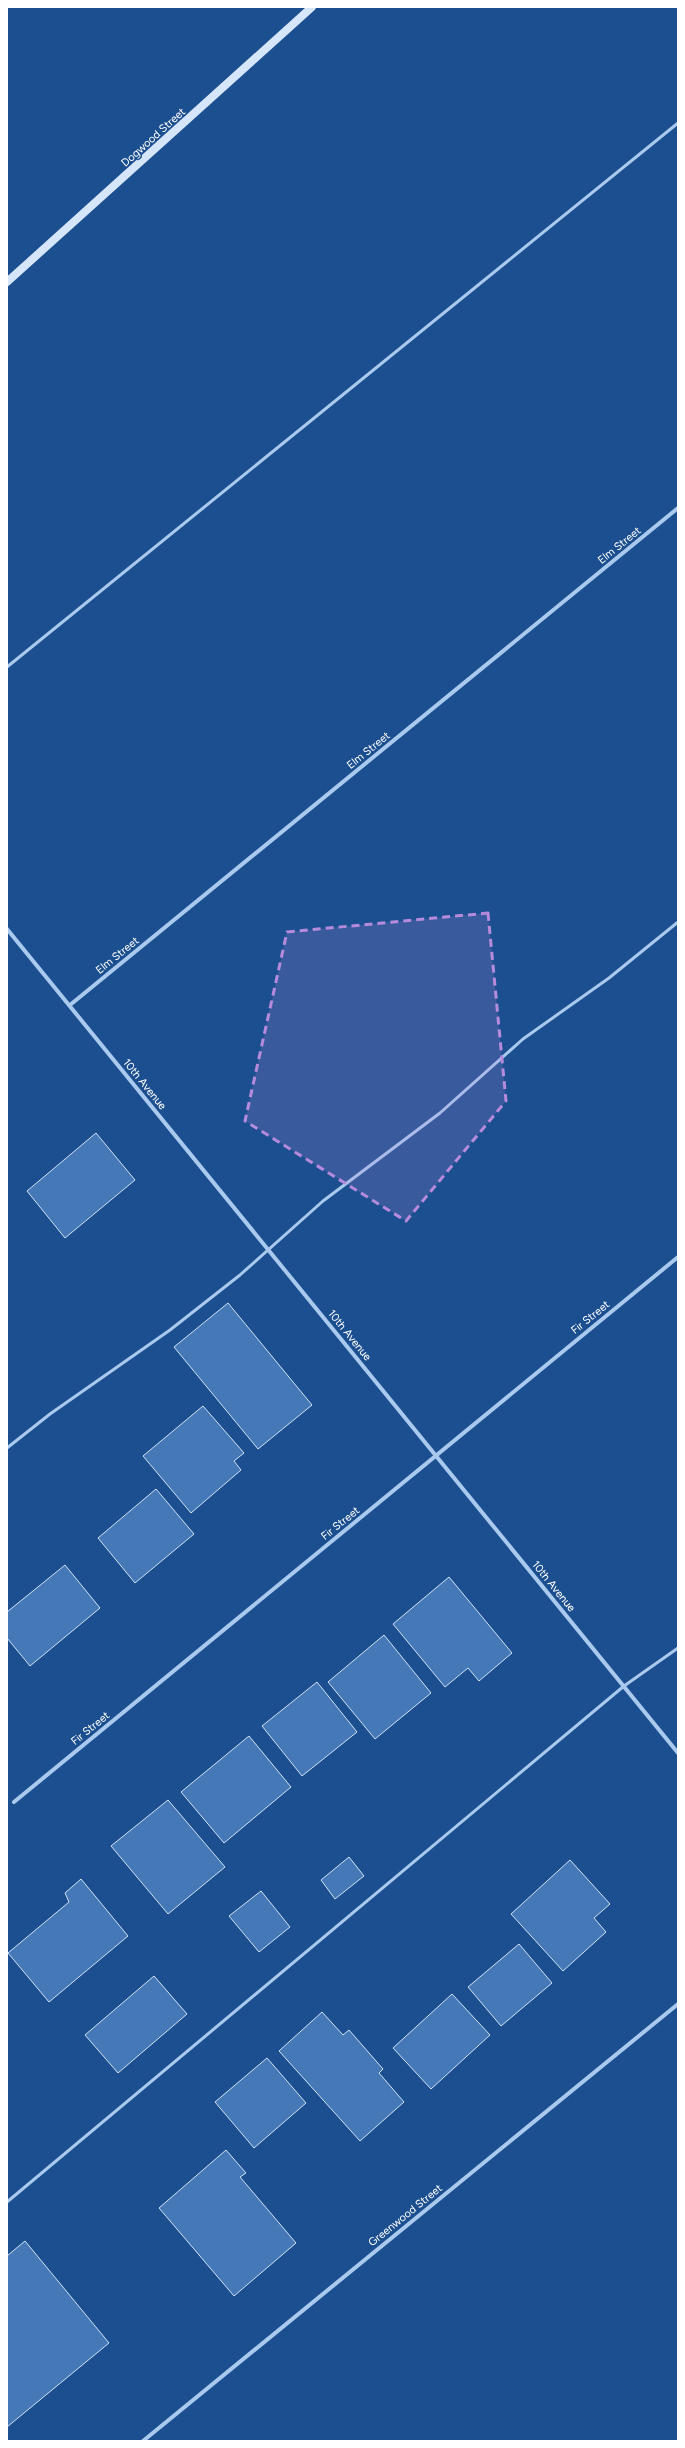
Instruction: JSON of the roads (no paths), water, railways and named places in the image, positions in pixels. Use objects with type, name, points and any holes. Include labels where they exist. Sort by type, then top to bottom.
[{"type":"main road","name":"Dogwood Street","points":[[7,282],[312,7]]},
{"type":"street","name":"Elm Street","points":[[70,1005],[678,508]]},
{"type":"street","name":"10th Avenue","points":[[7,929],[678,1753]]},
{"type":"street","name":"Fir Street","points":[[14,1802],[678,1257]]},
{"type":"street","name":"Greenwood Street","points":[[143,2441],[678,2004]]},
{"type":"lane","points":[[7,667],[678,123]]},
{"type":"lane","points":[[7,1448],[50,1414],[170,1330],[240,1275],[323,1201],[440,1113],[523,1039],[609,978],[678,922]]},
{"type":"lane","points":[[7,2202],[624,1686],[678,1648]]}]
